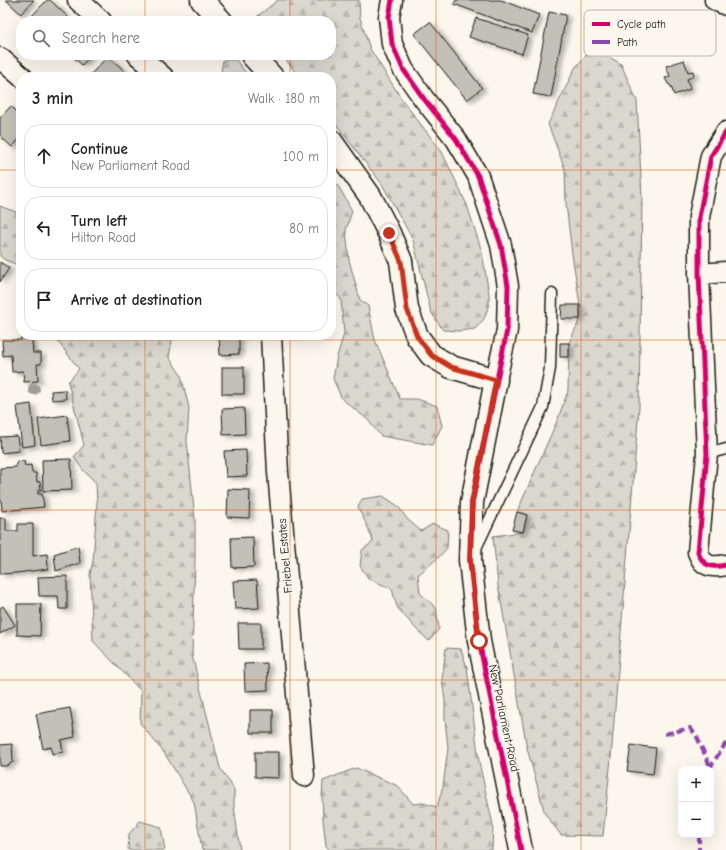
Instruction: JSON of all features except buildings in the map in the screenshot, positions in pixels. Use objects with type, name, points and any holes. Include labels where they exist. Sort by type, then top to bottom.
[{"type":"street","points":[[78,0],[96,16]]},
{"type":"street","points":[[202,0],[216,16]]},
{"type":"street","name":"New Parliament Road","points":[[392,0],[389,17],[392,44],[403,69],[424,99],[456,139],[478,176],[501,245],[508,286],[507,330],[472,502],[470,560],[479,641],[521,850]]},
{"type":"street","points":[[0,58],[16,72]]},
{"type":"street","points":[[143,60],[157,72]]},
{"type":"street","points":[[257,60],[267,72]]},
{"type":"street","points":[[726,132],[711,156],[699,217],[699,274],[717,452],[698,552],[701,561],[707,565],[717,567],[726,565]]},
{"type":"street","points":[[336,148],[370,196],[389,233],[401,261],[407,309],[417,336],[431,355],[451,367],[496,380]]},
{"type":"street","points":[[699,274],[726,272]]},
{"type":"street","name":"Friebel Estates","points":[[271,340],[278,472],[304,776]]},
{"type":"lane","points":[[470,560],[543,407],[550,368],[552,294]]},
{"type":"green space","points":[[278,0],[359,0],[360,18],[370,49],[403,101],[442,152],[467,205],[482,252],[489,294],[489,305],[484,319],[475,329],[459,331],[443,330],[431,312],[413,240],[382,184],[336,124],[336,72],[295,72],[286,60],[336,60],[336,16],[258,16]]},
{"type":"green space","points":[[585,56],[608,56],[621,64],[637,101],[642,197],[639,407],[611,758],[603,836],[561,835],[545,814],[527,748],[498,585],[493,536],[523,532],[527,515],[517,512],[557,421],[568,391],[569,343],[580,319],[580,305],[566,204],[565,169],[548,124],[575,68]]},
{"type":"green space","points":[[223,60],[236,60],[245,72],[221,72]]},
{"type":"green space","points":[[336,183],[352,211],[346,230],[349,260],[360,300],[368,306],[375,340],[400,399],[417,399],[437,406],[442,426],[432,445],[381,436],[367,419],[342,399],[333,379],[337,356],[344,334],[341,299],[336,294]]},
{"type":"green space","points":[[0,206],[16,212],[16,264],[5,260],[0,256]]},
{"type":"green space","points":[[57,340],[172,340],[169,357],[181,375],[189,408],[187,441],[195,519],[192,655],[220,768],[234,789],[234,806],[240,850],[202,850],[194,802],[165,754],[140,723],[141,691],[93,641],[90,574],[93,561],[97,502],[96,483],[83,470],[74,457],[84,445],[68,382],[79,369]]},
{"type":"green space","points":[[383,496],[398,506],[407,519],[421,531],[433,524],[448,530],[447,548],[418,575],[420,593],[436,608],[439,629],[429,641],[416,629],[397,607],[392,589],[369,579],[360,566],[362,550],[373,542],[358,507],[362,499]]},
{"type":"green space","points":[[446,648],[461,649],[467,667],[479,762],[493,825],[492,850],[330,850],[326,846],[323,819],[323,781],[356,768],[398,786],[413,804],[423,803],[437,807],[443,786],[448,748],[442,679]]},
{"type":"green space","points":[[140,821],[161,827],[165,850],[128,850],[129,834]]},
{"type":"marked path","points":[[665,734],[690,728],[696,735],[710,766]]},
{"type":"marked path","points":[[711,766],[726,743]]},
{"type":"marked path","points":[[699,838],[699,850]]},
{"type":"cycle path","points":[[392,0],[389,17],[392,44],[403,69],[424,99],[456,139],[478,176],[501,245],[508,286],[507,330],[472,502],[470,560],[479,641],[521,850]]},
{"type":"cycle path","points":[[726,132],[711,156],[699,217],[699,274],[707,454],[698,552],[703,561],[709,565],[726,565]]},
{"type":"route","points":[[389,233],[401,261],[407,309],[417,336],[431,355],[451,367],[496,380],[472,502],[470,560],[479,641]]}]
